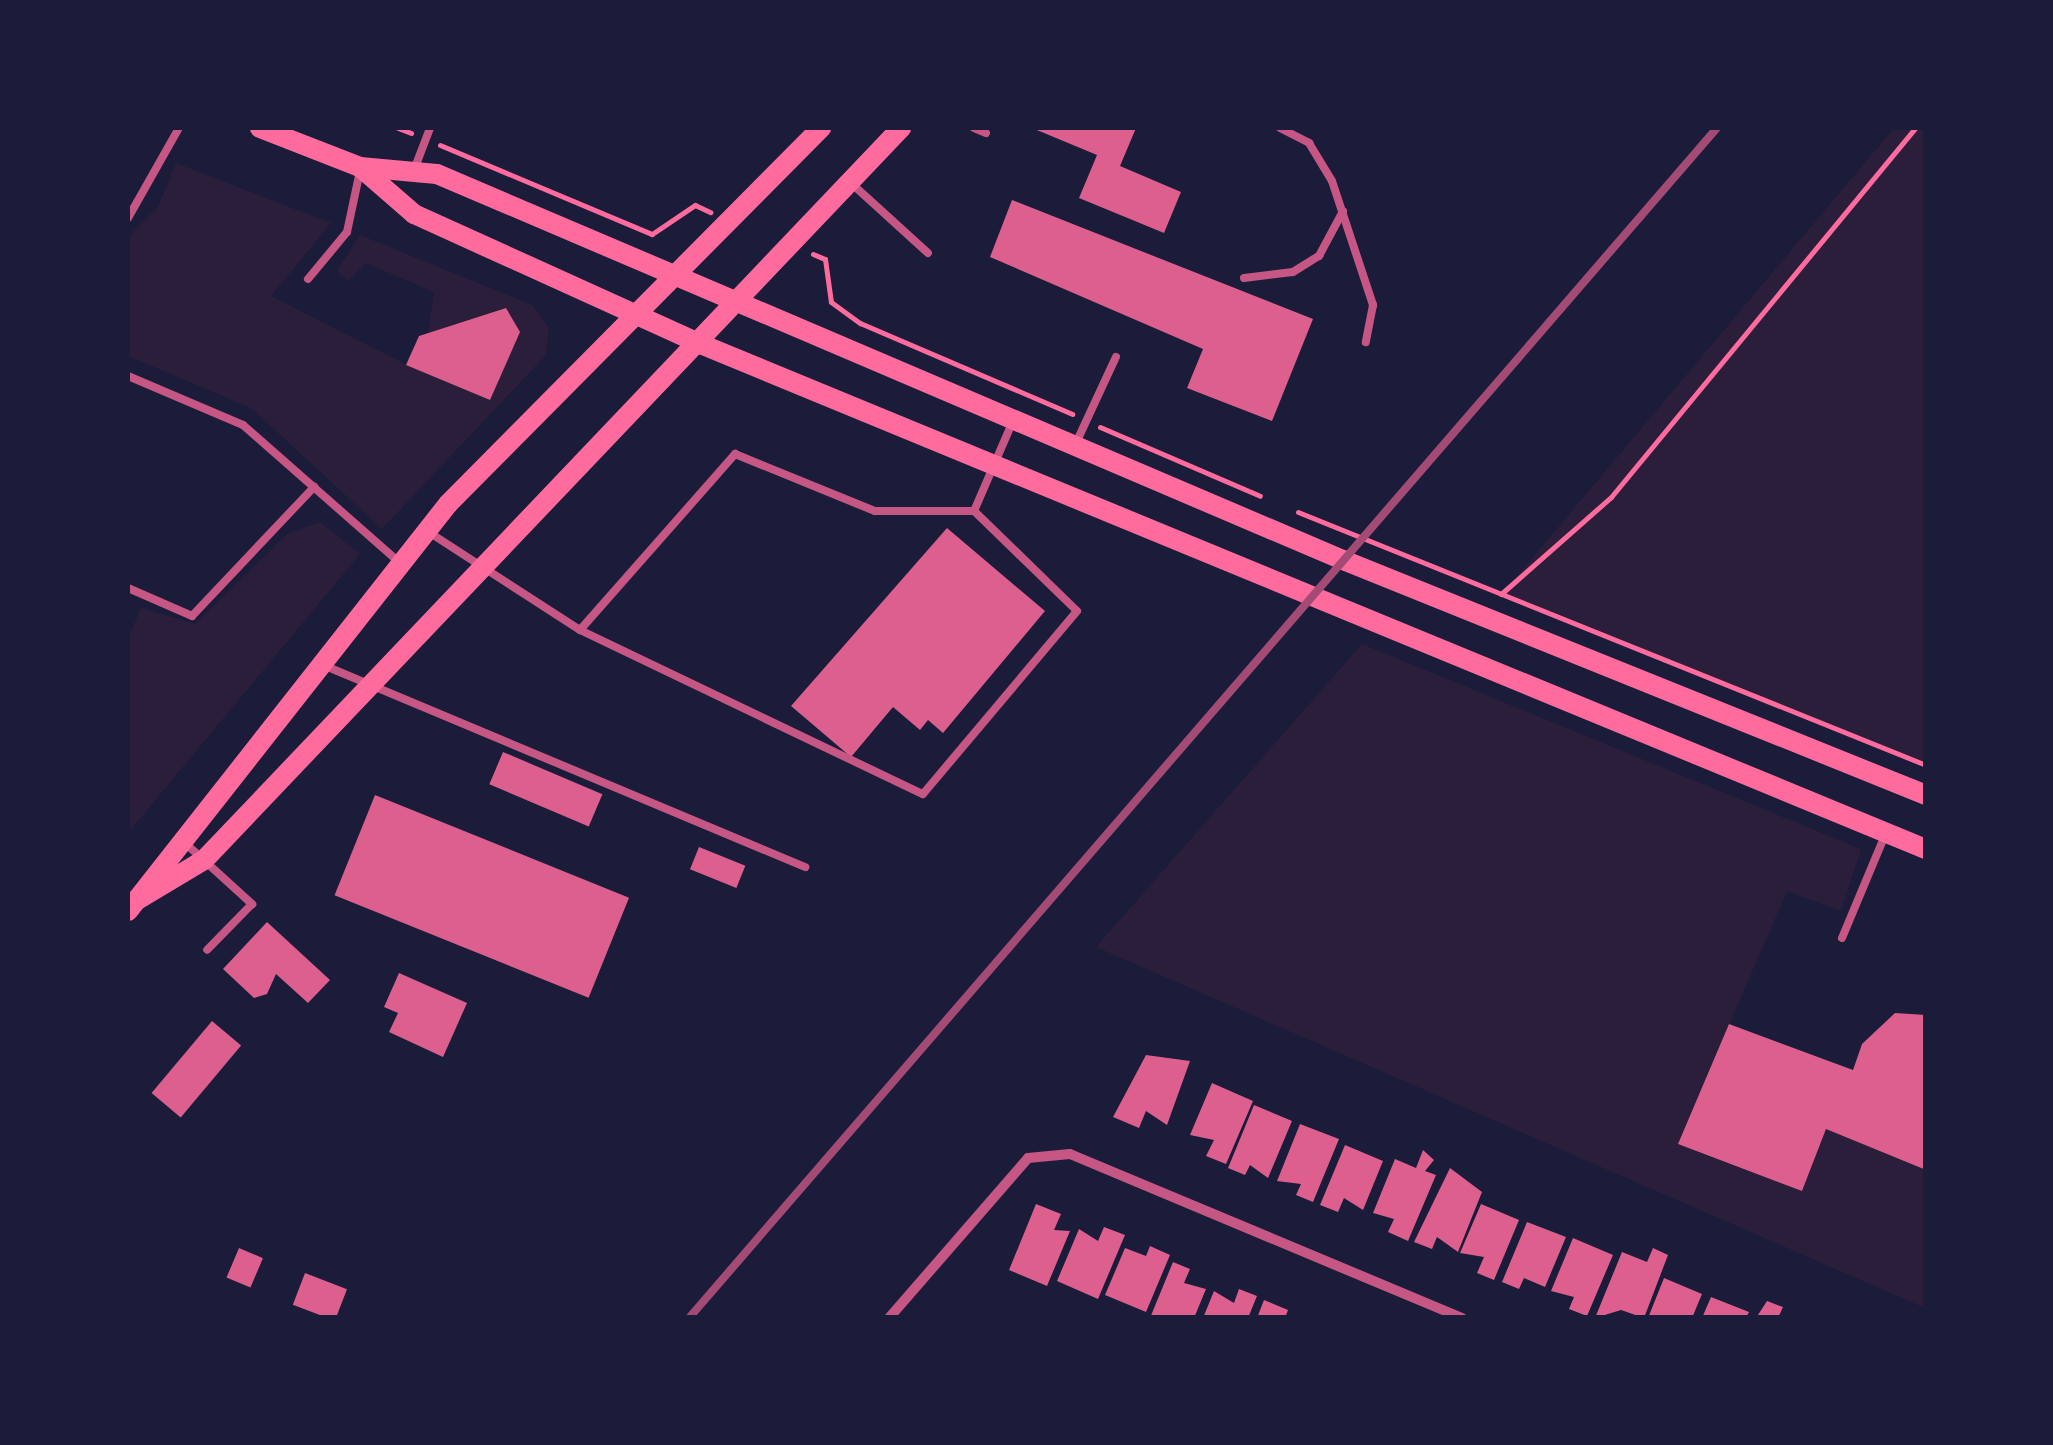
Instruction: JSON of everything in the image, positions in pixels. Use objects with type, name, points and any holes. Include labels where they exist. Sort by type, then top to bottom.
[{"type":"main road","points":[[260,128],[360,167],[413,172],[678,278],[1074,447],[1926,795]]},
{"type":"main road","points":[[131,902],[178,837],[426,530],[634,312],[678,278],[821,128]]},
{"type":"main road","points":[[131,902],[204,860],[703,345],[901,128]]},
{"type":"main road","points":[[360,167],[414,214],[703,345],[1926,849]]},
{"type":"street","points":[[889,1318],[1028,1158],[1070,1154],[1462,1318]]},
{"type":"lane","points":[[128,218],[180,128]]},
{"type":"lane","points":[[413,172],[430,128]]},
{"type":"lane","points":[[974,128],[986,133]]},
{"type":"lane","points":[[1280,128],[1308,143],[1343,211],[1373,304],[1366,342]]},
{"type":"lane","points":[[308,279],[347,232],[360,167]]},
{"type":"lane","points":[[850,183],[928,253]]},
{"type":"lane","points":[[1244,278],[1293,272],[1318,256],[1343,211]]},
{"type":"lane","points":[[1074,447],[1116,357]]},
{"type":"lane","points":[[128,376],[243,424],[400,563]]},
{"type":"lane","points":[[974,511],[1012,421]]},
{"type":"lane","points":[[426,530],[580,630],[923,794],[1077,610],[974,511],[875,511],[736,454],[580,630]]},
{"type":"lane","points":[[128,588],[192,616],[314,487]]},
{"type":"lane","points":[[319,663],[805,868]]},
{"type":"lane","points":[[1842,938],[1886,834]]},
{"type":"lane","points":[[178,837],[252,904],[207,950]]},
{"type":"path","points":[[398,128],[409,132]]},
{"type":"path","points":[[1502,594],[1611,498],[1916,128]]},
{"type":"path","points":[[457,152],[652,234],[695,205]]},
{"type":"path","points":[[824,260],[831,302],[860,323],[1058,408]]},
{"type":"path","points":[[1122,437],[1276,503]]},
{"type":"path","points":[[1293,510],[1926,765]]},
{"type":"shaded area","points":[[1894,128],[1925,128],[1925,765],[1502,594]]},
{"type":"shaded area","points":[[176,163],[331,223],[271,296],[407,365],[490,399],[520,332],[505,308],[428,333],[434,292],[366,263],[348,281],[337,271],[360,235],[532,305],[549,328],[546,355],[382,529],[251,408],[128,356],[128,237],[158,207]]},
{"type":"shaded area","points":[[320,522],[360,554],[128,833],[128,638],[141,608],[195,624],[287,534]]},
{"type":"shaded area","points":[[1362,644],[1861,849],[1841,911],[1787,891],[1678,1144],[1802,1191],[1826,1129],[1925,1170],[1925,1308],[1096,947]]},
{"type":"building","points":[[1032,128],[1136,128],[1120,166],[1181,192],[1164,233],[1079,198],[1097,155]]},
{"type":"building","points":[[1012,200],[1313,319],[1272,421],[1187,388],[1203,349],[990,257]]},
{"type":"building","points":[[506,308],[520,332],[490,400],[406,365],[419,336]]},
{"type":"building","points":[[947,528],[1045,611],[943,733],[928,720],[920,730],[893,707],[851,757],[791,706]]},
{"type":"building","points":[[503,752],[602,794],[589,826],[489,784]]},
{"type":"building","points":[[375,795],[629,898],[589,998],[335,895]]},
{"type":"building","points":[[699,847],[745,866],[736,888],[690,869]]},
{"type":"building","points":[[267,922],[330,980],[308,1003],[276,974],[267,994],[254,998],[223,969]]},
{"type":"building","points":[[399,973],[467,1003],[443,1057],[389,1032],[398,1013],[384,1007]]},
{"type":"building","points":[[1895,1013],[1926,1015],[1926,1170],[1826,1129],[1802,1191],[1678,1144],[1729,1024],[1853,1070],[1862,1044]]},
{"type":"building","points":[[212,1021],[241,1045],[181,1117],[152,1093]]},
{"type":"building","points":[[1146,1055],[1190,1061],[1167,1125],[1146,1111],[1139,1128],[1113,1117]]},
{"type":"building","points":[[1212,1083],[1253,1101],[1226,1164],[1206,1156],[1214,1140],[1190,1135]]},
{"type":"building","points":[[1254,1105],[1292,1121],[1268,1178],[1250,1165],[1245,1175],[1228,1168]]},
{"type":"building","points":[[1300,1124],[1339,1139],[1313,1202],[1296,1195],[1301,1184],[1277,1181]]},
{"type":"building","points":[[1345,1145],[1383,1161],[1363,1210],[1344,1198],[1338,1212],[1320,1205]]},
{"type":"building","points":[[1423,1150],[1434,1160],[1425,1171],[1436,1175],[1408,1241],[1388,1232],[1394,1219],[1373,1213],[1395,1159],[1416,1168]]},
{"type":"building","points":[[1450,1168],[1482,1192],[1458,1252],[1437,1237],[1432,1249],[1414,1242]]},
{"type":"building","points":[[1036,1204],[1061,1214],[1054,1230],[1070,1231],[1047,1286],[1009,1270]]},
{"type":"building","points":[[1481,1204],[1519,1220],[1494,1280],[1477,1273],[1484,1257],[1460,1253]]},
{"type":"building","points":[[1527,1222],[1566,1237],[1545,1287],[1524,1278],[1519,1289],[1502,1282]]},
{"type":"building","points":[[1104,1227],[1125,1235],[1098,1299],[1057,1281],[1079,1229],[1098,1241]]},
{"type":"building","points":[[1573,1238],[1613,1255],[1587,1316],[1569,1309],[1574,1297],[1551,1291]]},
{"type":"building","points":[[1150,1246],[1170,1255],[1146,1312],[1105,1295],[1125,1248],[1146,1256]]},
{"type":"building","points":[[239,1248],[263,1258],[250,1288],[226,1277]]},
{"type":"building","points":[[1653,1248],[1668,1255],[1644,1318],[1621,1310],[1595,1318],[1622,1252],[1647,1262]]},
{"type":"building","points":[[1173,1262],[1190,1269],[1184,1283],[1206,1289],[1194,1318],[1150,1318]]},
{"type":"building","points":[[305,1273],[347,1289],[336,1318],[293,1305]]},
{"type":"building","points":[[1664,1278],[1702,1294],[1692,1318],[1648,1318]]},
{"type":"building","points":[[1239,1289],[1257,1296],[1248,1318],[1203,1318],[1214,1291],[1234,1303]]},
{"type":"building","points":[[1711,1297],[1749,1312],[1746,1318],[1702,1318]]},
{"type":"building","points":[[1264,1300],[1288,1310],[1285,1318],[1257,1318]]},
{"type":"building","points":[[1767,1301],[1783,1307],[1778,1318],[1756,1318]]},
{"type":"railway","points":[[689,1318],[1717,128]]}]
